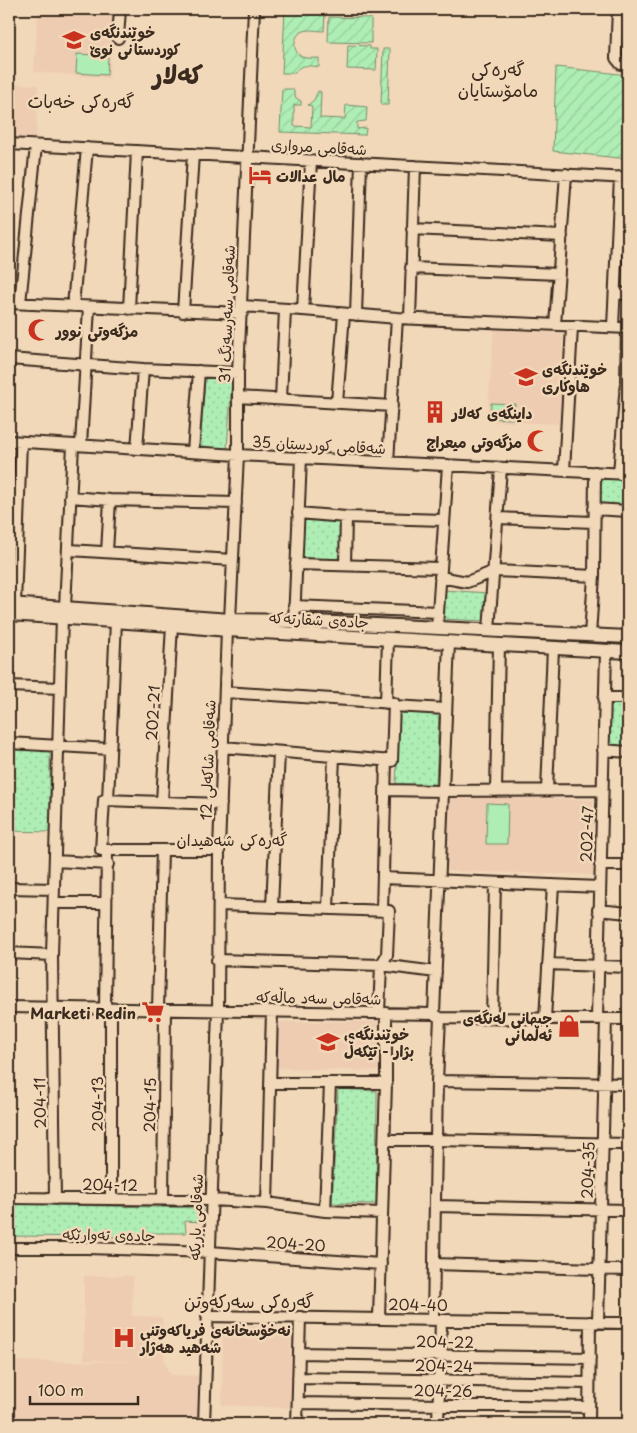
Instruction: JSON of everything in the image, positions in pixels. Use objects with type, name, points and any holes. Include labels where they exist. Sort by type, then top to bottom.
[{"type":"main road","name":"جادەی شقارتەکە","points":[[11,607],[388,639],[404,633],[437,628],[628,637]]},
{"type":"main road","name":"جادەی شقارتەکە","points":[[64,612],[116,621],[172,625],[229,625],[294,621],[404,633],[449,642],[628,652]]},
{"type":"street","points":[[118,38],[120,9]]},
{"type":"street","name":"شەقامی سەرسەنگ 31","points":[[229,625],[236,504],[238,373],[254,9]]},
{"type":"street","points":[[618,9],[616,58],[621,64],[628,65]]},
{"type":"street","name":"شەقامی مرواری","points":[[9,144],[624,178]]},
{"type":"street","points":[[20,303],[36,146]]},
{"type":"street","points":[[73,306],[87,148]]},
{"type":"street","points":[[129,309],[137,151]]},
{"type":"street","points":[[183,312],[193,154]]},
{"type":"street","points":[[303,310],[311,160]]},
{"type":"street","points":[[356,316],[361,163]]},
{"type":"street","points":[[410,318],[415,166]]},
{"type":"street","points":[[555,325],[566,174]]},
{"type":"street","points":[[613,327],[624,178]]},
{"type":"street","points":[[412,229],[562,236]]},
{"type":"street","points":[[411,268],[559,274]]},
{"type":"street","points":[[615,293],[628,294]]},
{"type":"street","points":[[9,303],[183,312],[303,310],[356,316],[627,328],[624,474]]},
{"type":"street","name":"204-11","points":[[55,1199],[52,955],[60,688],[70,497],[86,364],[89,307]]},
{"type":"street","points":[[282,399],[285,310]]},
{"type":"street","points":[[337,403],[344,314]]},
{"type":"street","points":[[388,462],[397,318]]},
{"type":"street","points":[[564,471],[572,327]]},
{"type":"street","points":[[9,359],[143,369],[238,373]]},
{"type":"street","points":[[137,449],[143,369]]},
{"type":"street","points":[[192,452],[199,371]]},
{"type":"street","points":[[238,397],[392,406]]},
{"type":"street","name":"شەقامی کوردستان 35","points":[[9,441],[624,474]]},
{"type":"street","points":[[11,607],[21,442]]},
{"type":"street","points":[[294,621],[301,458]]},
{"type":"street","points":[[437,628],[448,465]]},
{"type":"street","points":[[489,630],[495,571],[501,468]]},
{"type":"street","points":[[590,635],[594,576],[593,522],[595,472]]},
{"type":"street","points":[[70,497],[236,504]]},
{"type":"street","points":[[107,552],[110,500]]},
{"type":"street","points":[[594,509],[628,511]]},
{"type":"street","points":[[298,513],[346,517],[443,520]]},
{"type":"street","points":[[345,565],[346,517]]},
{"type":"street","points":[[498,518],[593,522]]},
{"type":"street","points":[[68,550],[233,560]]},
{"type":"street","points":[[296,564],[345,565],[440,573],[467,582],[495,571],[594,576]]},
{"type":"street","points":[[294,606],[438,612]]},
{"type":"street","points":[[116,621],[108,800],[222,804]]},
{"type":"street","name":"202-21","points":[[162,802],[172,625]]},
{"type":"street","name":"شەقامی شاکەلی 12","points":[[218,1011],[219,850],[229,625]]},
{"type":"street","points":[[223,747],[392,760],[388,639]]},
{"type":"street","points":[[438,1424],[440,1356],[434,1264],[437,1082],[436,972],[449,642]]},
{"type":"street","points":[[496,791],[499,644]]},
{"type":"street","points":[[547,790],[553,648]]},
{"type":"street","name":"202-47","points":[[602,1019],[597,965],[606,651]]},
{"type":"street","points":[[9,686],[60,688]]},
{"type":"street","points":[[225,692],[446,710]]},
{"type":"street","points":[[604,698],[628,698]]},
{"type":"street","points":[[9,743],[110,749]]},
{"type":"street","points":[[603,750],[628,752]]},
{"type":"street","points":[[272,907],[279,752]]},
{"type":"street","points":[[328,909],[334,756]]},
{"type":"street","points":[[382,910],[386,760]]},
{"type":"street","points":[[385,790],[602,790]]},
{"type":"street","name":"204-13","points":[[108,800],[104,800],[101,850],[107,850],[108,864],[105,903],[111,1199]]},
{"type":"street","points":[[107,850],[219,850]]},
{"type":"street","name":"204-15","points":[[162,850],[163,1200]]},
{"type":"street","points":[[55,861],[108,864]]},
{"type":"street","points":[[600,865],[628,865]]},
{"type":"street","points":[[383,878],[599,887]]},
{"type":"street","points":[[492,1018],[495,883]]},
{"type":"street","points":[[545,1018],[553,885]]},
{"type":"street","points":[[9,888],[54,889]]},
{"type":"street","points":[[54,903],[105,903]]},
{"type":"street","points":[[219,905],[389,911],[387,955],[381,965],[386,1083],[379,1318]]},
{"type":"street","points":[[598,910],[628,913]]},
{"type":"street","points":[[9,953],[52,955]]},
{"type":"street","points":[[217,960],[381,965],[436,972]]},
{"type":"street","points":[[548,964],[628,967]]},
{"type":"street","name":"شەقامی سەد ماڵەکە","points":[[9,1007],[382,1013],[492,1018],[628,1019]]},
{"type":"street","name":"شەقامی باریکە","points":[[204,1424],[210,1200],[218,1011]]},
{"type":"street","points":[[267,1203],[272,1012]]},
{"type":"street","name":"204-35","points":[[589,1424],[590,1358],[600,1269],[605,1084],[602,1019]]},
{"type":"street","points":[[437,1082],[628,1084]]},
{"type":"street","points":[[271,1083],[386,1083]]},
{"type":"street","points":[[325,1211],[330,1083]]},
{"type":"street","points":[[384,1140],[628,1144]]},
{"type":"street","name":"204-12","points":[[9,1198],[210,1200],[267,1203],[325,1211],[382,1213]]},
{"type":"street","points":[[435,1206],[628,1210]]},
{"type":"street","name":"جادەی تەوارێکە","points":[[9,1248],[87,1248],[210,1252]]},
{"type":"street","name":"204-20","points":[[210,1252],[381,1264]]},
{"type":"street","points":[[434,1264],[628,1270]]},
{"type":"street","name":"204-40","points":[[207,1316],[628,1323]]},
{"type":"street","points":[[297,1424],[300,1318]]},
{"type":"street","name":"204-22","points":[[299,1354],[590,1358]]},
{"type":"street","name":"204-24","points":[[298,1378],[589,1383]]},
{"type":"street","name":"204-26","points":[[298,1403],[589,1407]]},
{"type":"shaded area","name":"خوێندنگەی کوردستانی نوێ","points":[[38,9],[114,9],[109,78],[34,72]]},
{"type":"shaded area","points":[[9,84],[38,85],[36,144],[9,143]]},
{"type":"shaded area","name":"خوێندنگەی هاوکاری","points":[[494,329],[563,333],[560,424],[487,421]]},
{"type":"shaded area","points":[[447,796],[593,800],[593,875],[447,871]]},
{"type":"shaded area","name":"خوێندنگەی بژار - تێکەڵ","points":[[278,1022],[378,1022],[378,1071],[277,1068]]},
{"type":"shaded area","points":[[84,1276],[133,1276],[132,1316],[162,1317],[165,1363],[171,1375],[201,1376],[198,1424],[9,1424],[9,1361],[139,1362],[84,1360]]},
{"type":"shaded area","points":[[223,1326],[291,1327],[290,1408],[222,1405]]},
{"type":"green space","points":[[285,9],[373,9],[373,15],[325,13],[324,31],[304,31],[295,40],[295,48],[299,55],[302,57],[319,58],[319,67],[302,66],[295,73],[282,73]]},
{"type":"green space","points":[[329,17],[371,18],[371,43],[328,42]]},
{"type":"green space","points":[[348,45],[370,46],[370,49],[377,49],[376,70],[347,69]]},
{"type":"green space","points":[[383,49],[390,49],[388,105],[381,105]]},
{"type":"green space","points":[[77,54],[108,56],[107,75],[76,73]]},
{"type":"green space","points":[[556,67],[628,75],[628,159],[553,151]]},
{"type":"green space","points":[[282,89],[293,89],[296,98],[301,101],[301,105],[294,105],[294,126],[311,127],[312,106],[308,105],[314,100],[318,91],[321,92],[320,118],[345,119],[346,105],[367,107],[366,121],[357,122],[357,129],[366,128],[365,135],[280,132]]},
{"type":"green space","points":[[205,376],[232,378],[227,449],[200,447]]},
{"type":"green space","points":[[491,403],[515,404],[514,419],[490,418]]},
{"type":"green space","points":[[600,476],[628,478],[628,516],[598,514]]},
{"type":"green space","points":[[303,520],[342,523],[340,562],[301,560]]},
{"type":"green space","points":[[444,590],[488,593],[486,621],[442,619]]},
{"type":"green space","points":[[610,704],[628,704],[628,747],[609,746]]},
{"type":"green space","points":[[399,713],[439,714],[436,786],[396,784]]},
{"type":"green space","points":[[9,750],[50,750],[50,832],[9,831]]},
{"type":"green space","points":[[487,803],[508,804],[507,844],[486,844]]},
{"type":"green space","points":[[338,1089],[377,1091],[376,1204],[332,1203]]},
{"type":"green space","points":[[9,1204],[202,1208],[202,1222],[185,1221],[186,1233],[140,1233],[130,1237],[9,1236]]},
{"type":"place","name":"خوێندنگەی کوردستانی نوێ","points":[[74,40]]},
{"type":"place","name":"مال عدالات","points":[[260,175]]},
{"type":"place","name":"مزگەوتی نوور","points":[[39,330]]},
{"type":"place","name":"خوێندنگەی هاوکاری","points":[[526,377]]},
{"type":"place","name":"داینگەی کەلار","points":[[435,412]]},
{"type":"place","name":"مزگەوتی میعراج","points":[[538,441]]},
{"type":"place","name":"Marketi Redin","points":[[153,1012]]},
{"type":"place","name":"جیهانی لەنگەی ئەڵمانی","points":[[569,1026]]},
{"type":"place","name":"خوێندنگەی بژار - تێکەڵ","points":[[328,1042]]},
{"type":"place","name":"نەخۆسخانەی فریاکەوتنی شەهید هەژار","points":[[124,1338]]},
{"type":"district","name":"کەلار","points":[[178,74]]},
{"type":"district","name":"گەرەکی مامۆستایان","points":[[498,78]]},
{"type":"district","name":"گەرەکی خەبات","points":[[81,100]]},
{"type":"district","name":"گەرەکی شەهیدان","points":[[232,839]]},
{"type":"district","name":"گەرەکی سەرکەوتن","points":[[249,1300]]}]
